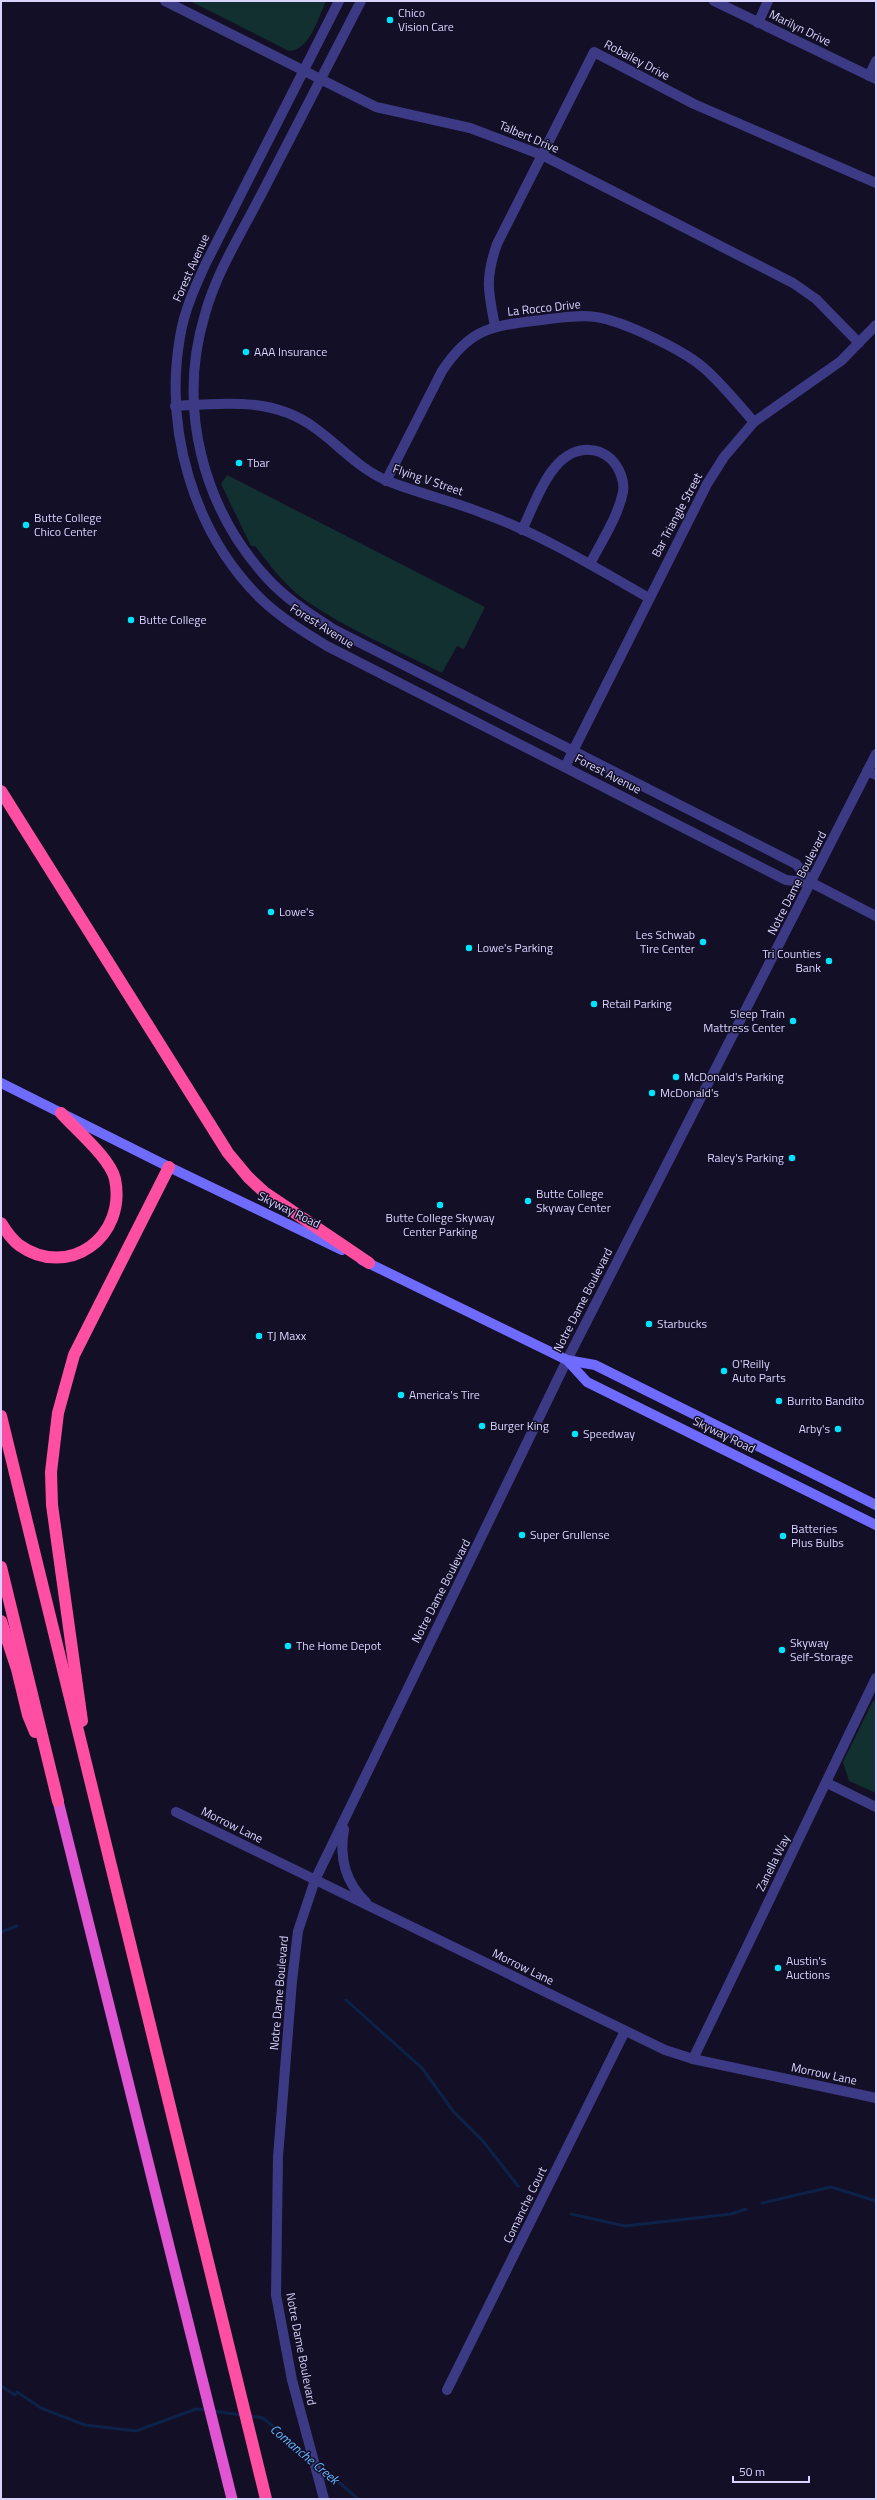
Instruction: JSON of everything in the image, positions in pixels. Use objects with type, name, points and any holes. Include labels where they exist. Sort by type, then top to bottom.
[{"type":"highway","points":[[1,791],[228,1153],[248,1177],[264,1192],[369,1263]]},
{"type":"highway","points":[[1,1224],[18,1244],[51,1258],[70,1257],[83,1252],[96,1243],[106,1231],[113,1214],[115,1179],[108,1164],[61,1114]]},
{"type":"highway","points":[[92,1785],[52,1505],[51,1472],[53,1444],[58,1413],[74,1355],[169,1167]]},
{"type":"highway","points":[[1,1416],[238,2390],[266,2499]]},
{"type":"highway","points":[[1,1567],[232,2499]]},
{"type":"highway","points":[[1,1621],[17,1669],[28,1715],[47,1757]]},
{"type":"main road","name":"Skyway Road","points":[[1,1083],[169,1167],[567,1360],[595,1366],[876,1504]]},
{"type":"main road","name":"Skyway Road","points":[[567,1360],[587,1382],[876,1525]]},
{"type":"street","name":"Talbert Drive","points":[[165,1],[376,107],[470,128],[542,155],[793,283],[816,299],[859,344]]},
{"type":"street","name":"Forest Avenue","points":[[339,1],[206,263],[189,301],[180,336],[175,371],[175,406],[182,455],[211,534],[236,570],[261,599],[287,621],[327,646],[786,880],[812,883],[876,916]]},
{"type":"street","name":"Forest Avenue","points":[[361,1],[215,286],[205,313],[197,345],[194,404],[198,440],[205,471],[217,503],[241,546],[268,579],[299,607],[333,629],[796,864],[812,883]]},
{"type":"street","name":"Marilyn Drive","points":[[714,1],[872,77]]},
{"type":"street","points":[[758,23],[768,1]]},
{"type":"street","name":"Robailey Drive","points":[[495,326],[487,287],[489,266],[497,244],[594,52],[694,104],[876,183]]},
{"type":"street","points":[[872,77],[876,61]]},
{"type":"street","name":"La Rocco Drive","points":[[386,481],[442,371],[452,356],[478,333],[495,326],[573,316],[595,316],[616,321],[686,356],[703,367],[754,422]]},
{"type":"street","name":"Bar Triangle Street","points":[[565,767],[707,484],[724,457],[754,422],[841,361],[876,326]]},
{"type":"street","name":"Flying V Street","points":[[175,406],[231,402],[270,406],[294,415],[315,428],[355,461],[386,481],[486,514],[522,530],[590,564],[649,598]]},
{"type":"street","points":[[522,530],[553,468],[563,457],[575,450],[591,449],[606,454],[615,463],[622,478],[623,491],[617,509],[590,564]]},
{"type":"street","name":"Notre Dame Boulevard","points":[[324,2499],[292,2380],[276,2295],[278,2157],[292,1981],[298,1931],[315,1880],[449,1600],[469,1566],[567,1360],[812,883],[872,773],[876,754]]},
{"type":"street","name":"Zanella Way","points":[[693,2059],[827,1783],[876,1678]]},
{"type":"street","points":[[827,1783],[876,1807]]},
{"type":"street","name":"Morrow Lane","points":[[176,1812],[663,2049],[693,2059],[876,2098]]},
{"type":"street","points":[[346,1817],[341,1848],[346,1873],[357,1893],[372,1907]]},
{"type":"street","name":"Comanche Court","points":[[447,2390],[625,2031]]},
{"type":"green space","points":[[190,1],[326,1],[308,39],[303,45],[289,51]]},
{"type":"green space","points":[[227,475],[485,607],[464,649],[457,646],[442,673],[354,630],[305,600],[284,581],[255,546],[251,546],[221,484]]},
{"type":"green space","points":[[873,1701],[876,1701],[876,1793],[849,1781],[843,1762]]},
{"type":"waterway","points":[[1,1932],[17,1926]]},
{"type":"waterway","points":[[346,2000],[422,2068],[453,2111],[483,2141],[518,2186]]},
{"type":"waterway","points":[[762,2203],[831,2187],[876,2201]]},
{"type":"waterway","points":[[571,2214],[625,2226],[731,2214],[746,2209]]},
{"type":"waterway","name":"Comanche Creek","points":[[1,2386],[15,2395],[17,2392],[41,2408],[85,2425],[136,2431],[196,2409],[207,2410]]},
{"type":"waterway","name":"Comanche Creek","points":[[212,2411],[242,2415]]},
{"type":"waterway","name":"Comanche Creek","points":[[250,2416],[263,2418],[310,2457]]},
{"type":"waterway","name":"Comanche Creek","points":[[317,2463],[358,2499]]},
{"type":"place","name":"Chico Vision Care","points":[[390,20]]},
{"type":"place","name":"AAA Insurance","points":[[246,352]]},
{"type":"place","name":"Tbar","points":[[239,463]]},
{"type":"place","name":"Butte College Chico Center","points":[[26,525]]},
{"type":"place","name":"Butte College","points":[[131,620]]},
{"type":"place","name":"Lowe's","points":[[271,912]]},
{"type":"place","name":"Les Schwab Tire Center","points":[[703,942]]},
{"type":"place","name":"Lowe's Parking","points":[[469,948]]},
{"type":"place","name":"Tri Counties Bank","points":[[829,961]]},
{"type":"place","name":"Retail Parking","points":[[594,1004]]},
{"type":"place","name":"Sleep Train Mattress Center","points":[[793,1021]]},
{"type":"place","name":"McDonald's Parking","points":[[676,1077]]},
{"type":"place","name":"McDonald's","points":[[652,1093]]},
{"type":"place","name":"Raley's Parking","points":[[792,1158]]},
{"type":"place","name":"Butte College Skyway Center","points":[[528,1201]]},
{"type":"place","name":"Butte College Skyway Center Parking","points":[[440,1205]]},
{"type":"place","name":"Starbucks","points":[[649,1324]]},
{"type":"place","name":"TJ Maxx","points":[[259,1336]]},
{"type":"place","name":"O'Reilly Auto Parts","points":[[724,1371]]},
{"type":"place","name":"America's Tire","points":[[401,1395]]},
{"type":"place","name":"Burrito Bandito","points":[[779,1401]]},
{"type":"place","name":"Burger King","points":[[482,1426]]},
{"type":"place","name":"Arby's","points":[[838,1429]]},
{"type":"place","name":"Speedway","points":[[575,1434]]},
{"type":"place","name":"Super Grullense","points":[[522,1535]]},
{"type":"place","name":"Batteries Plus Bulbs","points":[[783,1536]]},
{"type":"place","name":"The Home Depot","points":[[288,1646]]},
{"type":"place","name":"Skyway Self-Storage","points":[[782,1650]]},
{"type":"place","name":"Austin's Auctions","points":[[778,1968]]}]
